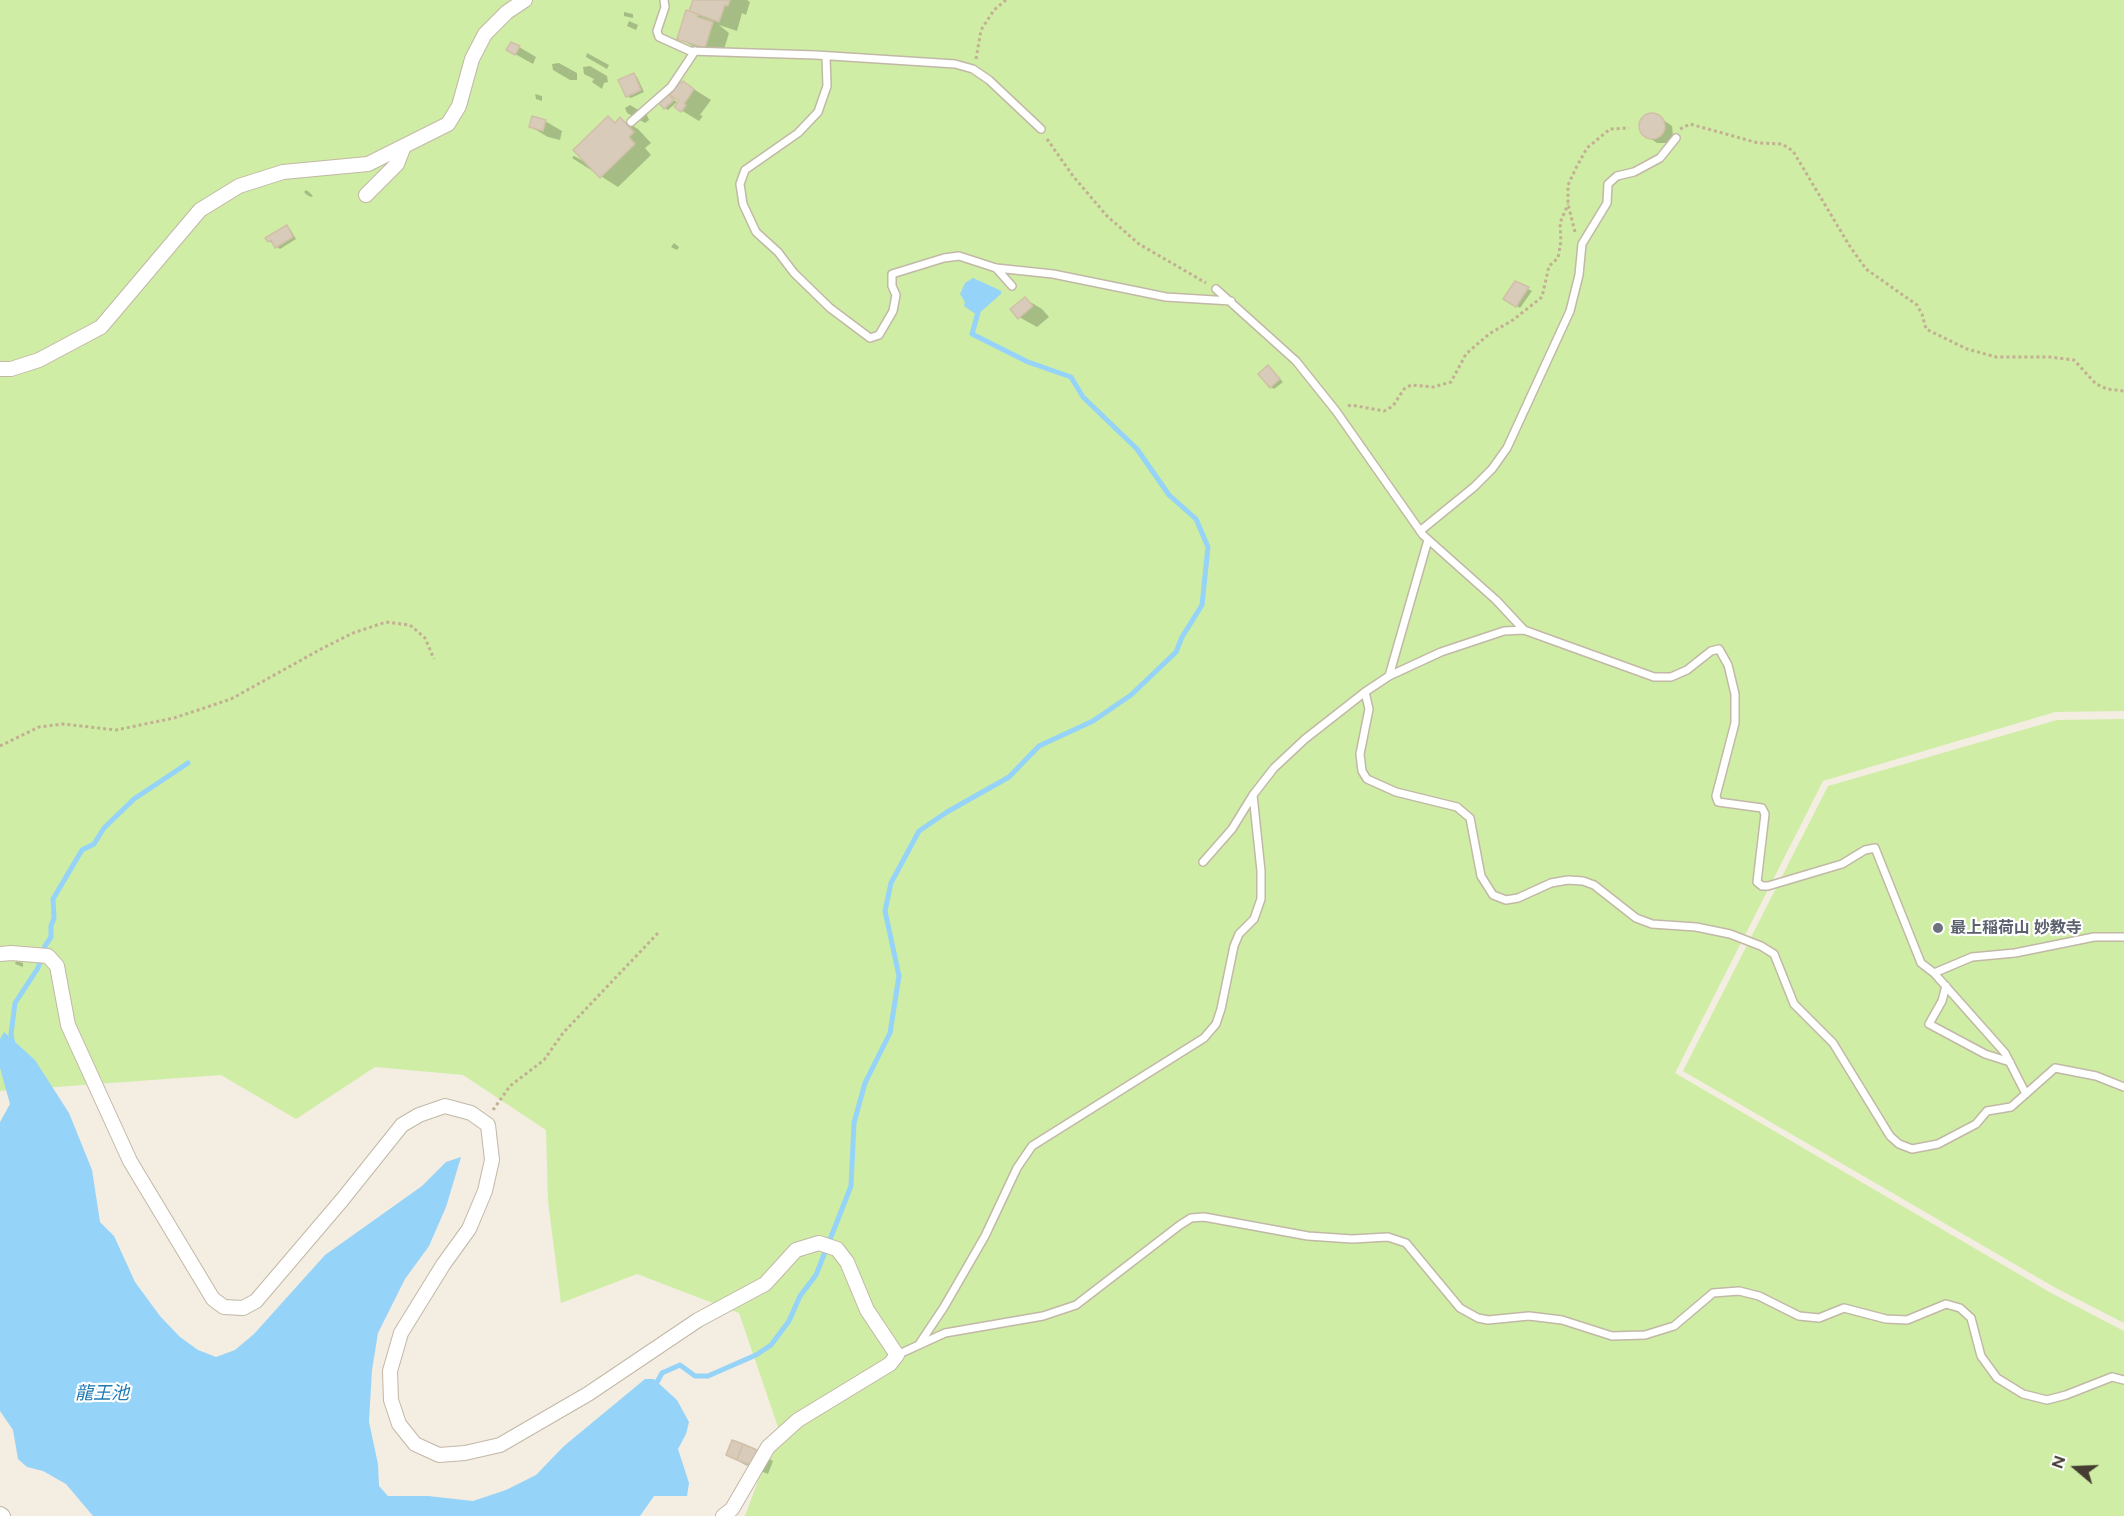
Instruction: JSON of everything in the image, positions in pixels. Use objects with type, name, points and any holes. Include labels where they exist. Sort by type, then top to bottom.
[{"type":"street","points":[[0,369],[11,369],[39,360],[101,327],[200,210],[239,186],[283,172],[368,164],[448,124],[459,106],[472,59],[485,34],[507,12],[525,0]]},
{"type":"street","points":[[366,195],[397,164],[404,146]]},
{"type":"street","points":[[0,954],[48,956],[57,966],[68,1025],[130,1161],[213,1299],[224,1307],[243,1308],[256,1301],[402,1125],[418,1114],[445,1106],[471,1113],[488,1125],[492,1160],[485,1191],[469,1229],[443,1265],[401,1333],[390,1371],[391,1400],[399,1424],[415,1444],[440,1455],[465,1453],[500,1445],[588,1394],[698,1320],[765,1284],[796,1250],[819,1243],[837,1249],[846,1262],[867,1310],[897,1355],[890,1364],[798,1420],[768,1447],[732,1509],[723,1516]]},
{"type":"lane","points":[[664,0],[666,7],[657,31],[659,38],[690,51],[955,64],[974,69],[989,80],[1041,129]]},
{"type":"lane","points":[[631,122],[671,87],[695,51]]},
{"type":"lane","points":[[826,56],[827,86],[818,112],[798,133],[745,170],[740,184],[743,204],[756,232],[778,252],[794,273],[831,308],[870,338],[879,335],[893,311],[896,295],[892,286],[892,274],[944,258],[959,256],[996,268],[1053,274],[1166,297],[1231,301]]},
{"type":"lane","points":[[1420,531],[1474,487],[1492,469],[1507,448],[1570,311],[1579,275],[1582,244],[1607,203],[1608,183],[1617,176],[1634,172],[1660,158],[1676,138]]},
{"type":"lane","points":[[996,268],[1012,286]]},
{"type":"lane","points":[[1216,289],[1296,362],[1336,411],[1428,540],[1496,600],[1524,630]]},
{"type":"lane","points":[[1389,676],[1428,540]]},
{"type":"lane","points":[[1203,862],[1232,829],[1253,795],[1274,768],[1305,739],[1389,676],[1441,652],[1504,631],[1524,630],[1654,677],[1671,677],[1687,670],[1711,651],[1719,650],[1728,665],[1735,694],[1735,723],[1716,796],[1718,802],[1762,808],[1765,814],[1757,882],[1762,886],[1768,886],[1842,864],[1864,850],[1875,849],[1921,963],[1935,973],[2005,1053],[2026,1094]]},
{"type":"lane","points":[[1365,692],[1370,709],[1360,754],[1362,771],[1367,779],[1396,792],[1456,807],[1470,818],[1481,876],[1493,896],[1506,900],[1518,898],[1551,883],[1568,880],[1583,881],[1594,885],[1636,918],[1652,924],[1696,927],[1730,934],[1761,946],[1774,954],[1794,1004],[1833,1043],[1890,1136],[1899,1144],[1912,1149],[1938,1144],[1976,1124],[1987,1111],[2011,1107],[2055,1068],[2096,1076],[2124,1087]]},
{"type":"lane","points":[[919,1345],[985,1236],[1017,1168],[1032,1146],[1204,1038],[1216,1024],[1234,946],[1239,934],[1254,919],[1261,899],[1261,871],[1253,795]]},
{"type":"lane","points":[[1935,973],[1972,957],[2015,953],[2094,937],[2124,937]]},
{"type":"lane","points":[[1946,986],[1942,1000],[1929,1024],[1985,1054],[2010,1062]]},
{"type":"lane","points":[[897,1355],[945,1333],[1042,1316],[1076,1305],[1180,1225],[1191,1218],[1204,1217],[1308,1236],[1352,1239],[1388,1238],[1406,1244],[1460,1308],[1478,1318],[1488,1320],[1529,1316],[1562,1320],[1612,1336],[1645,1335],[1674,1326],[1713,1293],[1739,1291],[1759,1296],[1800,1316],[1818,1318],[1844,1308],[1886,1319],[1907,1320],[1946,1304],[1960,1308],[1971,1318],[1981,1356],[1997,1378],[2023,1394],[2047,1400],[2112,1377],[2124,1380]]},
{"type":"path","points":[[974,69],[981,30],[994,10],[1006,0]]},
{"type":"path","points":[[1676,138],[1681,126],[1690,123],[1758,143],[1782,144],[1793,151],[1837,226],[1866,269],[1917,304],[1926,328],[1967,349],[1996,357],[2050,357],[2074,360],[2096,384],[2108,389],[2124,391]]},
{"type":"path","points":[[1582,244],[1575,233],[1568,204],[1568,185],[1587,148],[1610,129],[1629,128]]},
{"type":"path","points":[[1041,129],[1073,176],[1107,216],[1138,244],[1216,289]]},
{"type":"path","points":[[1336,411],[1351,405],[1384,411],[1393,406],[1404,389],[1411,385],[1432,387],[1450,382],[1466,354],[1489,334],[1513,320],[1542,297],[1549,266],[1558,258],[1561,241],[1560,222],[1568,204]]},
{"type":"path","points":[[0,746],[39,728],[63,724],[116,730],[174,718],[231,699],[353,633],[386,622],[410,625],[425,638],[434,658]]},
{"type":"path","points":[[484,1122],[510,1086],[544,1060],[563,1033],[658,932]]},
{"type":"green space","points":[[0,0],[2124,0],[2124,711],[2055,712],[1823,781],[1675,1073],[2051,1293],[2124,1331],[2124,1516],[745,1516],[778,1427],[739,1313],[637,1274],[561,1303],[548,1201],[546,1130],[463,1075],[375,1067],[296,1119],[221,1075],[0,1091]]},
{"type":"green space","name":"最上稲荷山 妙教寺","points":[[2124,719],[2124,1323],[2054,1287],[1683,1071],[1828,786],[2057,720]]},
{"type":"water","points":[[973,278],[1001,291],[1001,294],[977,315],[964,306],[965,302],[960,294],[965,283]]},
{"type":"water","name":"龍王池","points":[[4,1032],[35,1060],[69,1113],[92,1170],[100,1222],[114,1236],[135,1282],[160,1316],[180,1337],[198,1350],[216,1357],[235,1350],[254,1334],[325,1255],[422,1186],[446,1162],[461,1157],[446,1207],[429,1246],[405,1279],[378,1333],[372,1370],[369,1422],[378,1464],[379,1486],[388,1496],[428,1496],[473,1501],[506,1490],[536,1475],[564,1446],[645,1379],[654,1379],[677,1400],[689,1422],[678,1449],[689,1483],[687,1496],[654,1496],[640,1516],[93,1516],[66,1484],[43,1471],[27,1467],[18,1459],[13,1430],[0,1411],[0,1122],[10,1104],[0,1068],[0,1039]]},
{"type":"building","points":[[693,0],[730,0],[728,6],[725,5],[719,22],[689,11]]},
{"type":"building","points":[[686,10],[698,14],[697,17],[713,22],[705,48],[677,39]]},
{"type":"building","points":[[511,42],[520,46],[515,55],[506,50]]},
{"type":"building","points":[[634,73],[641,90],[626,97],[618,80]]},
{"type":"building","points":[[683,81],[694,89],[681,112],[674,107],[679,101],[670,95]]},
{"type":"building","points":[[669,94],[674,100],[664,109],[659,103]]},
{"type":"building","points":[[1652,113],[1661,117],[1665,126],[1661,135],[1652,139],[1643,135],[1639,126],[1643,117]]},
{"type":"building","points":[[532,116],[546,120],[543,131],[529,127]]},
{"type":"building","points":[[608,116],[615,123],[620,117],[634,132],[629,137],[635,144],[600,178],[573,150]]},
{"type":"building","points":[[287,225],[293,237],[275,248],[271,240],[268,242],[265,238]]},
{"type":"building","points":[[1515,281],[1529,287],[1516,307],[1503,299]]},
{"type":"building","points":[[1025,297],[1033,306],[1018,319],[1010,309]]},
{"type":"building","points":[[1268,365],[1280,379],[1270,388],[1258,374]]},
{"type":"building","points":[[732,1440],[743,1444],[737,1460],[726,1455]]},
{"type":"building","points":[[743,1444],[757,1450],[751,1465],[737,1460]]},
{"type":"waterway","points":[[655,1386],[662,1373],[680,1365],[695,1376],[708,1376],[756,1355],[771,1345],[789,1321],[800,1296],[816,1275],[851,1186],[854,1123],[865,1083],[890,1033],[899,976],[885,911],[891,883],[919,831],[947,812],[1009,777],[1039,746],[1093,721],[1131,695],[1176,652],[1182,637],[1202,605],[1208,547],[1196,519],[1169,495],[1137,449],[1083,397],[1071,377],[1028,362],[972,334],[979,309]]},
{"type":"waterway","points":[[13,1045],[11,1034],[15,1003],[38,968],[45,946],[51,937],[54,918],[53,899],[82,850],[94,844],[104,828],[134,799],[188,763]]},
{"type":"place","name":"最上稲荷山 妙教寺","points":[[1938,928]]}]
